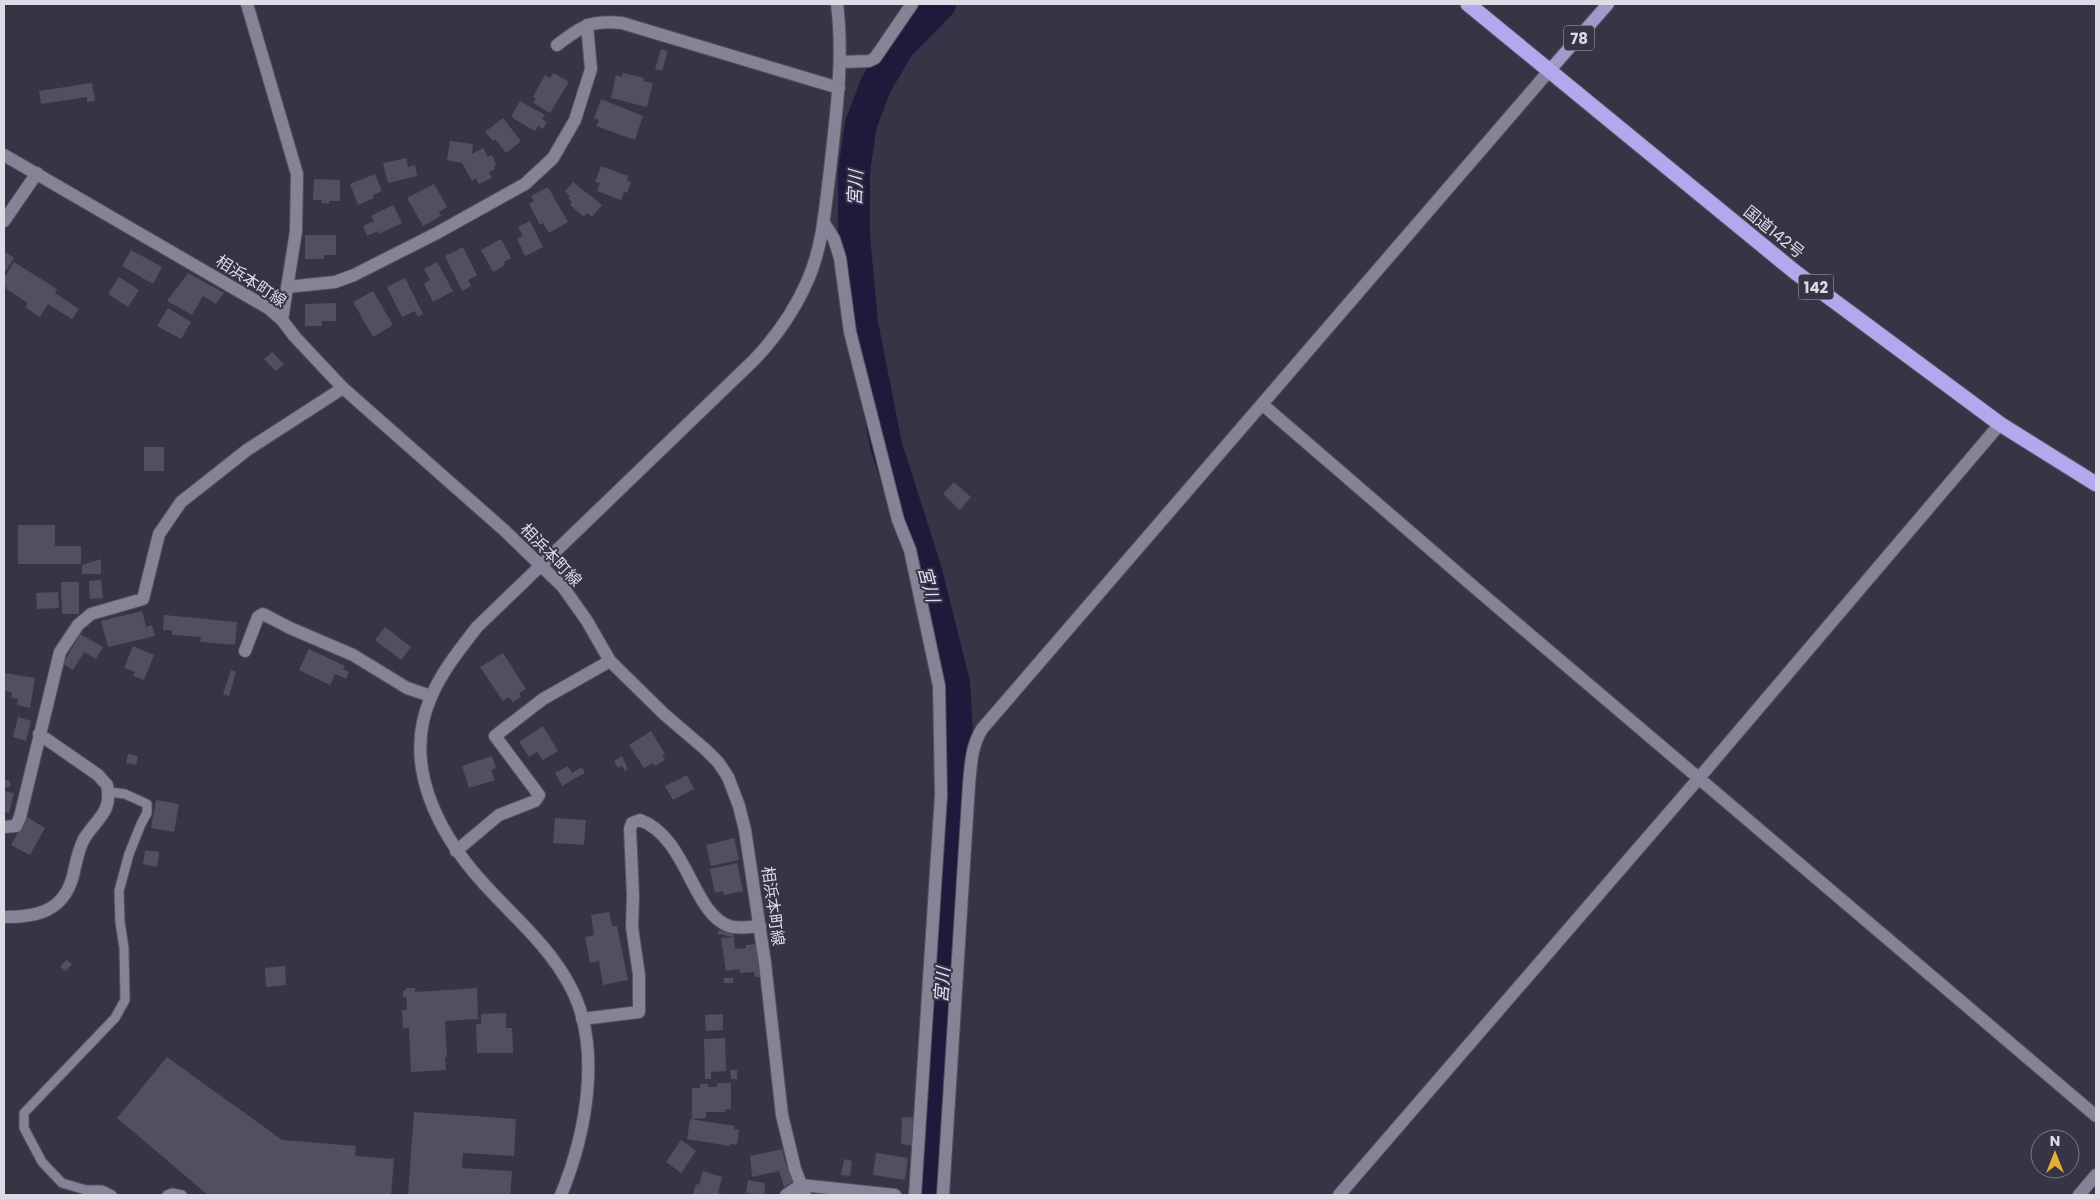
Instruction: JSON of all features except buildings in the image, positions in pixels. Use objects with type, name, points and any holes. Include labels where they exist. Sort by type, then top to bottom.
[{"type":"highway","name":"国道142号","points":[[1468,4],[1794,272],[2000,424],[2096,484]]},
{"type":"main road","name":"78","points":[[1549,71],[1608,4]]},
{"type":"street","points":[[248,4],[297,174],[296,231],[282,320]]},
{"type":"street","points":[[561,1195],[580,1141],[584,1112],[588,1057],[586,1035],[582,1020],[571,987],[547,951],[526,925],[486,886],[456,850],[432,807],[423,779],[420,736],[431,696],[443,673],[477,627],[769,344],[789,315],[808,280],[824,223],[839,88],[841,44],[837,4]]},
{"type":"street","points":[[840,62],[869,61],[876,58],[912,4]]},
{"type":"street","points":[[558,45],[587,25],[602,21],[622,23],[839,88]]},
{"type":"street","points":[[287,287],[335,282],[354,274],[438,233],[525,184],[553,158],[576,120],[591,69],[587,25]]},
{"type":"street","points":[[944,1195],[969,786],[972,750],[975,740],[982,729],[1549,71]]},
{"type":"street","name":"相浜本町線","points":[[4,155],[252,297],[282,320],[295,338],[343,388],[504,530],[563,587],[587,621],[610,660],[664,714],[718,762],[728,777],[737,798],[745,830],[760,926],[782,1115],[789,1148],[803,1190]]},
{"type":"street","points":[[4,221],[37,173]]},
{"type":"street","points":[[824,223],[834,239],[840,258],[850,332],[898,520],[910,550],[939,686],[941,795],[915,1195]]},
{"type":"street","points":[[4,827],[16,826],[20,817],[60,652],[78,625],[91,614],[143,598],[159,534],[181,502],[247,450],[343,388]]},
{"type":"street","points":[[1263,405],[2096,1116]]},
{"type":"street","points":[[1339,1195],[1699,778],[2000,424]]},
{"type":"street","points":[[245,651],[258,617],[263,614],[290,628],[353,655],[407,688],[431,696]]},
{"type":"street","points":[[456,850],[499,815],[536,802],[539,794],[496,736],[543,699],[610,660]]},
{"type":"street","points":[[4,917],[35,916],[45,912],[60,899],[69,888],[84,839],[108,806],[108,785],[98,775],[39,734]]},
{"type":"street","points":[[582,1020],[639,1012],[639,975],[632,927],[633,896],[630,829],[632,823],[640,820],[661,832],[682,862],[707,908],[718,919],[730,926],[746,928],[760,926]]},
{"type":"street","points":[[2079,1195],[2096,1175]]},
{"type":"street","points":[[786,1195],[803,1190],[895,1195]]},
{"type":"lane","points":[[109,792],[125,794],[147,804],[147,813],[129,854],[119,891],[120,922],[124,948],[125,1000],[115,1018],[24,1113],[24,1128],[42,1162],[62,1183],[86,1190],[102,1190],[112,1195]]},
{"type":"lane","points":[[167,1195],[172,1193],[182,1195]]},
{"type":"waterway","name":"宮川","points":[[928,1195],[950,873],[957,732],[954,683],[926,571],[886,445],[862,323],[854,236],[854,172],[861,124],[876,85],[898,47],[940,4]]}]
